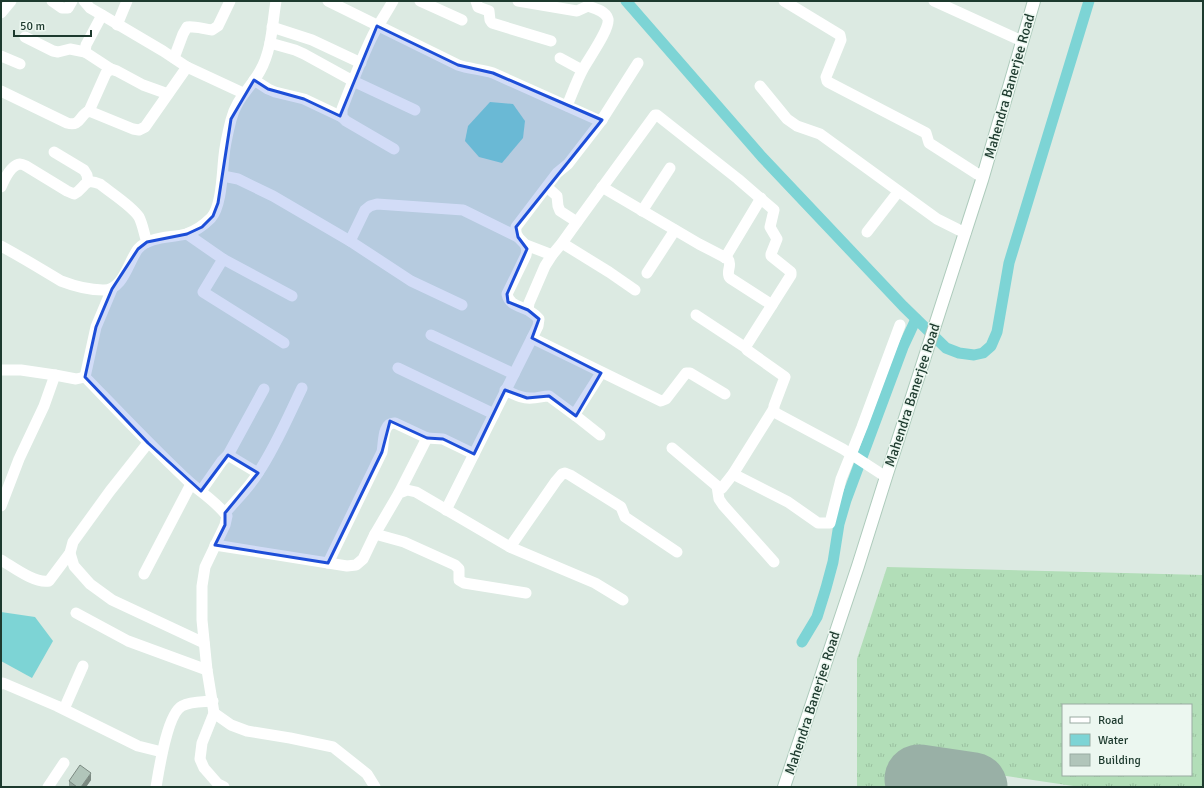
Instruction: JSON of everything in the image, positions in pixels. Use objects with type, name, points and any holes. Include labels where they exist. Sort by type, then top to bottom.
[{"type":"street","points":[[1,13],[11,1]]},
{"type":"street","points":[[52,1],[62,8],[68,8],[72,1]]},
{"type":"street","points":[[84,1],[90,8],[187,67],[243,93]]},
{"type":"street","points":[[117,25],[127,1]]},
{"type":"street","points":[[174,58],[187,27],[193,26],[212,30],[218,26],[230,1]]},
{"type":"street","points":[[85,377],[96,328],[112,289],[119,282],[138,249],[147,242],[187,234],[202,227],[213,216],[218,203],[223,176],[224,156],[231,119],[243,93],[260,72],[265,62],[270,43],[276,1]]},
{"type":"street","points":[[328,1],[458,65],[469,69],[481,69],[493,73],[598,120],[602,120]]},
{"type":"street","points":[[342,117],[342,109],[353,81],[378,26],[388,12],[393,1]]},
{"type":"street","points":[[420,1],[462,20]]},
{"type":"street","points":[[476,1],[478,7],[489,11],[490,20],[492,23],[551,41]]},
{"type":"street","points":[[518,1],[577,11],[588,6],[604,13],[608,17],[606,30],[582,70],[567,106]]},
{"type":"street","points":[[784,1],[840,35],[841,40],[826,77],[826,81],[926,134],[929,143],[982,177]]},
{"type":"street","points":[[934,1],[1022,41]]},
{"type":"street","name":"Mahendra Banerjee Road","points":[[784,787],[858,566],[965,233],[1034,1]]},
{"type":"street","points":[[85,52],[86,45],[102,15]]},
{"type":"street","points":[[272,27],[312,40],[361,63]]},
{"type":"street","points":[[25,37],[53,51],[58,52],[70,49],[85,52],[111,70],[117,71],[150,88],[168,94]]},
{"type":"street","points":[[270,43],[304,54],[353,81],[415,110]]},
{"type":"street","points":[[1,56],[20,64]]},
{"type":"street","points":[[560,58],[582,70]]},
{"type":"street","points":[[446,510],[538,326],[539,319],[535,315],[528,310],[510,302],[508,299],[507,294],[526,255],[527,249],[516,233],[516,227],[557,173],[568,164],[602,120],[638,63]]},
{"type":"street","points":[[89,111],[139,130],[145,127],[187,67]]},
{"type":"street","points":[[1,91],[73,125],[78,122],[84,113],[89,111],[106,73],[111,70]]},
{"type":"street","points":[[254,80],[275,92],[304,99],[342,117],[346,121],[394,150]]},
{"type":"street","points":[[760,86],[792,123],[802,129],[820,134],[937,219],[965,233]]},
{"type":"street","points":[[528,310],[529,303],[545,266],[655,114],[698,147],[774,210],[770,227],[778,239],[770,254],[791,272],[791,275],[746,348]]},
{"type":"street","points":[[54,152],[84,170],[87,175],[88,182]]},
{"type":"street","points":[[1,187],[14,167],[20,164],[74,194],[88,182],[100,184],[133,210],[142,225],[147,242]]},
{"type":"street","points":[[642,211],[670,168]]},
{"type":"street","points":[[223,176],[238,179],[273,196],[350,242],[411,281],[462,305]]},
{"type":"street","points":[[547,187],[556,196],[560,211],[576,222]]},
{"type":"street","points":[[602,187],[730,261],[728,273],[730,278],[772,305]]},
{"type":"street","points":[[867,232],[898,192]]},
{"type":"street","points":[[725,258],[761,198]]},
{"type":"street","points":[[350,242],[365,210],[376,204],[464,210],[552,256]]},
{"type":"street","points":[[647,273],[675,230]]},
{"type":"street","points":[[187,234],[223,259],[292,296]]},
{"type":"street","points":[[562,243],[635,290]]},
{"type":"street","points":[[1,246],[61,281],[84,288],[104,290],[112,289]]},
{"type":"street","points":[[223,259],[203,292],[284,343]]},
{"type":"street","points":[[672,448],[717,486],[722,488],[733,474],[773,410],[785,377],[746,348],[696,315]]},
{"type":"street","points":[[733,474],[788,502],[818,523],[830,523],[841,479],[852,455],[900,325]]},
{"type":"street","points":[[431,335],[514,374]]},
{"type":"street","points":[[532,338],[661,401],[666,399],[688,372],[725,394]]},
{"type":"street","points":[[398,368],[494,414]]},
{"type":"street","points":[[1,370],[21,370],[76,379],[85,377]]},
{"type":"street","points":[[576,416],[576,412],[601,372]]},
{"type":"street","points":[[1,506],[19,459],[44,406],[55,375]]},
{"type":"street","points":[[85,377],[148,443],[191,484],[201,490],[227,516],[225,525],[205,567],[202,586],[204,643],[214,713],[202,743],[200,758],[204,768],[218,784],[224,787]]},
{"type":"street","points":[[225,513],[258,473],[278,438],[302,388]]},
{"type":"street","points":[[201,490],[228,455],[264,389]]},
{"type":"street","points":[[506,390],[521,397],[528,398],[549,396],[600,435]]},
{"type":"street","points":[[773,410],[777,414],[852,455],[886,477]]},
{"type":"street","points":[[328,563],[382,452],[385,432],[388,425],[395,423],[427,438],[443,439],[474,454]]},
{"type":"street","points":[[215,545],[347,566],[356,565],[363,559],[427,438]]},
{"type":"street","points":[[1,560],[39,581],[49,581],[70,553],[73,542],[110,491],[148,443]]},
{"type":"street","points":[[228,455],[258,473]]},
{"type":"street","points":[[510,547],[556,481],[562,474],[565,473],[621,507],[625,517],[677,552]]},
{"type":"street","points":[[144,574],[191,484]]},
{"type":"street","points":[[717,486],[719,499],[723,505],[774,562]]},
{"type":"street","points":[[399,493],[407,490],[416,492],[510,547],[595,583],[623,600]]},
{"type":"street","points":[[375,534],[404,542],[455,565],[459,569],[459,580],[464,583],[526,593]]},
{"type":"street","points":[[70,553],[74,566],[90,584],[112,600],[204,643]]},
{"type":"street","points":[[76,613],[128,641],[207,670]]},
{"type":"street","points":[[64,709],[84,666]]},
{"type":"street","points":[[1,684],[64,709],[138,746],[162,752]]},
{"type":"street","points":[[156,787],[162,752],[174,715],[181,706],[190,703],[213,701]]},
{"type":"street","points":[[214,713],[231,725],[247,731],[333,747],[367,774],[375,787]]},
{"type":"street","points":[[48,787],[64,763]]},
{"type":"highlighted area","points":[[377,26],[458,65],[493,73],[602,120],[516,227],[518,237],[527,249],[507,294],[508,302],[528,310],[539,319],[532,338],[601,373],[576,416],[549,396],[527,398],[505,390],[474,454],[443,439],[427,438],[390,421],[382,452],[328,563],[215,545],[225,525],[225,513],[258,473],[228,455],[201,491],[148,443],[85,377],[96,327],[112,289],[138,249],[147,242],[187,234],[202,227],[213,216],[218,203],[231,119],[254,80],[268,89],[304,99],[340,116]]},
{"type":"green space","points":[[887,567],[1203,575],[1203,787],[1080,787],[920,763],[916,787],[857,787],[857,659]]},
{"type":"water","points":[[490,102],[513,104],[525,121],[523,138],[502,163],[479,157],[465,141],[468,126]]},
{"type":"water","points":[[1,612],[35,617],[53,641],[32,678],[1,661]]},
{"type":"building","points":[[80,765],[91,773],[81,787],[77,787],[69,781]]},
{"type":"waterway","points":[[626,1],[762,157],[903,306],[946,348],[959,353],[974,355],[983,353],[991,346],[997,332],[1009,263],[1089,1]]},
{"type":"waterway","points":[[802,642],[817,617],[833,562],[839,524],[846,500],[903,347],[916,319]]},
{"type":"runway","points":[[919,779],[973,787]]}]
